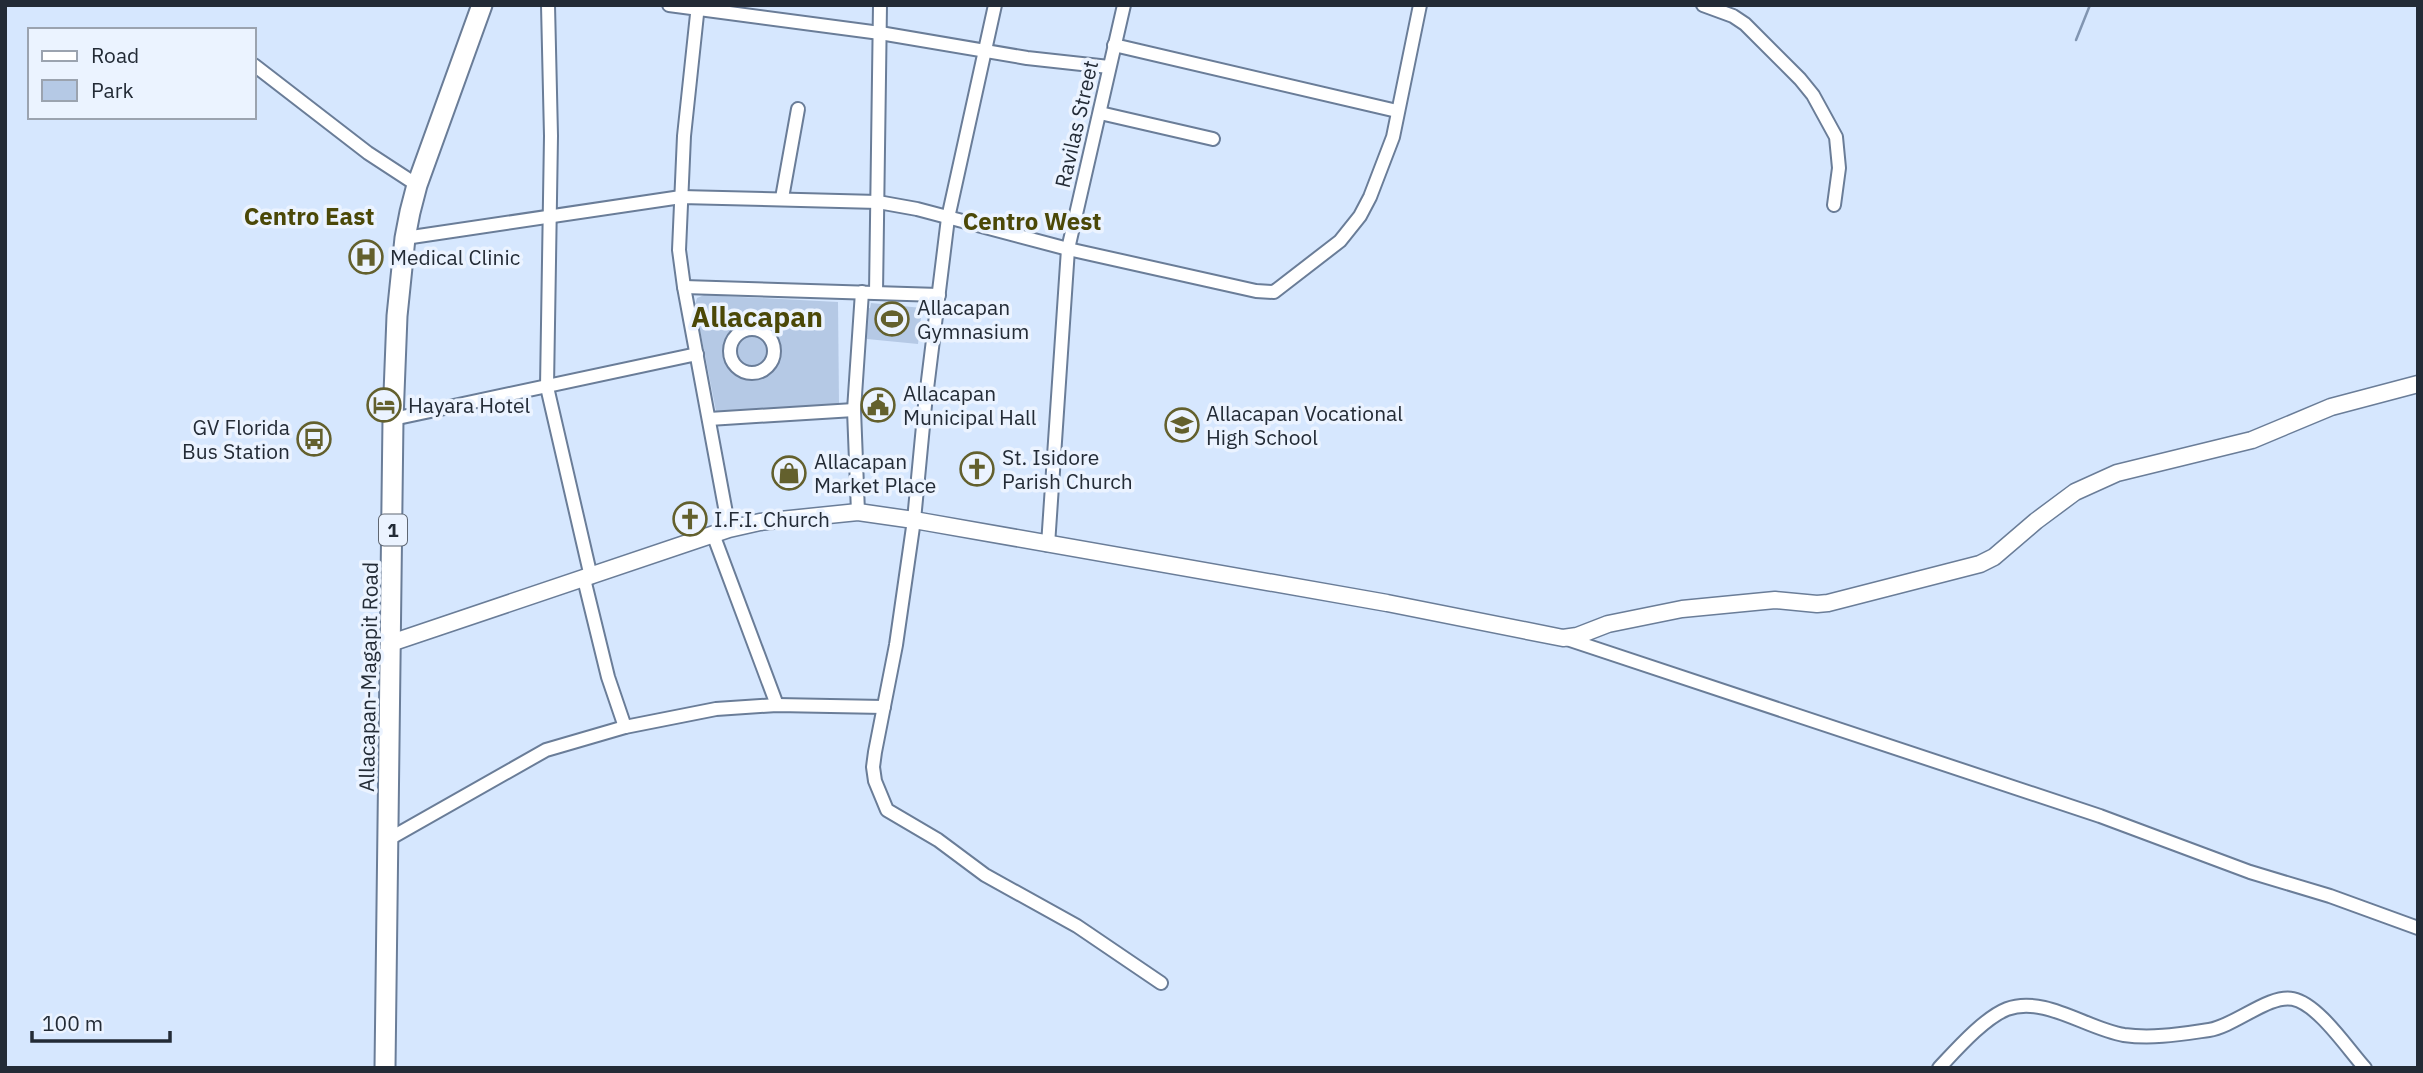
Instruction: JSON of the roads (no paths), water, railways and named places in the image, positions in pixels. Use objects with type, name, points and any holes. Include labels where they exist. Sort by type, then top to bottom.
[{"type":"highway","name":"Allacapan-Magapit Road","points":[[385,1068],[393,419],[397,316],[405,238],[417,185],[482,5]]},
{"type":"main road","points":[[391,643],[729,529],[760,522],[858,512],[1387,603],[1563,638],[1618,622],[1682,609],[1775,600],[1828,603],[1965,569],[1994,557],[2036,520],[2075,492],[2117,473],[2252,440],[2331,407],[2418,384]]},
{"type":"street","points":[[548,5],[547,387],[608,677],[625,727]]},
{"type":"street","points":[[668,5],[1109,67]]},
{"type":"street","points":[[858,512],[854,410],[878,202],[880,5]]},
{"type":"street","points":[[995,5],[948,218],[914,520],[873,767],[879,793],[887,810],[938,840],[985,874],[1077,926],[1161,983]]},
{"type":"street","name":"Ravilas Street","points":[[1048,545],[1069,249],[1124,5]]},
{"type":"street","points":[[405,238],[681,197],[878,202],[1069,249],[1256,291],[1274,292],[1340,241],[1360,216],[1370,197],[1393,136],[1420,5]]},
{"type":"street","points":[[1703,5],[1733,16],[1745,24],[1813,95],[1836,137],[1839,168],[1834,205]]},
{"type":"street","points":[[697,7],[684,136],[679,250],[729,529]]},
{"type":"street","points":[[1114,45],[1397,111]]},
{"type":"street","points":[[256,67],[368,153],[417,185]]},
{"type":"street","points":[[782,198],[798,108]]},
{"type":"street","points":[[1100,113],[1213,139]]},
{"type":"street","points":[[684,287],[939,295]]},
{"type":"street","points":[[393,419],[697,354]]},
{"type":"street","points":[[709,419],[854,410]]},
{"type":"street","points":[[713,534],[777,705]]},
{"type":"street","points":[[1563,638],[2100,816],[2250,872],[2330,896],[2418,928]]},
{"type":"street","points":[[389,839],[546,750],[625,727],[691,712],[777,705],[884,707]]},
{"type":"street","points":[[1939,1068],[1991,1019],[2006,1009],[2020,1006],[2035,1005],[2097,1029],[2125,1035],[2155,1037],[2227,1026],[2278,999],[2289,998],[2309,1006],[2364,1068]]},
{"type":"waterway","points":[[2076,40],[2090,5]]},
{"type":"place","name":"Medical Clinic","points":[[366,257]]},
{"type":"place","name":"Allacapan Gymnasium","points":[[892,319]]},
{"type":"place","name":"Hayara Hotel","points":[[384,405]]},
{"type":"place","name":"Allacapan Municipal Hall","points":[[878,405]]},
{"type":"place","name":"Allacapan Vocational High School","points":[[1182,425]]},
{"type":"place","name":"GV Florida Bus Station","points":[[314,439]]},
{"type":"place","name":"St. Isidore Parish Church","points":[[977,469]]},
{"type":"place","name":"Allacapan Market Place","points":[[789,473]]},
{"type":"place","name":"I.F.I. Church","points":[[690,519]]},
{"type":"district","name":"Centro East","points":[[309,216]]},
{"type":"district","name":"Centro West","points":[[1032,221]]},
{"type":"district","name":"Allacapan","points":[[757,316]]}]
